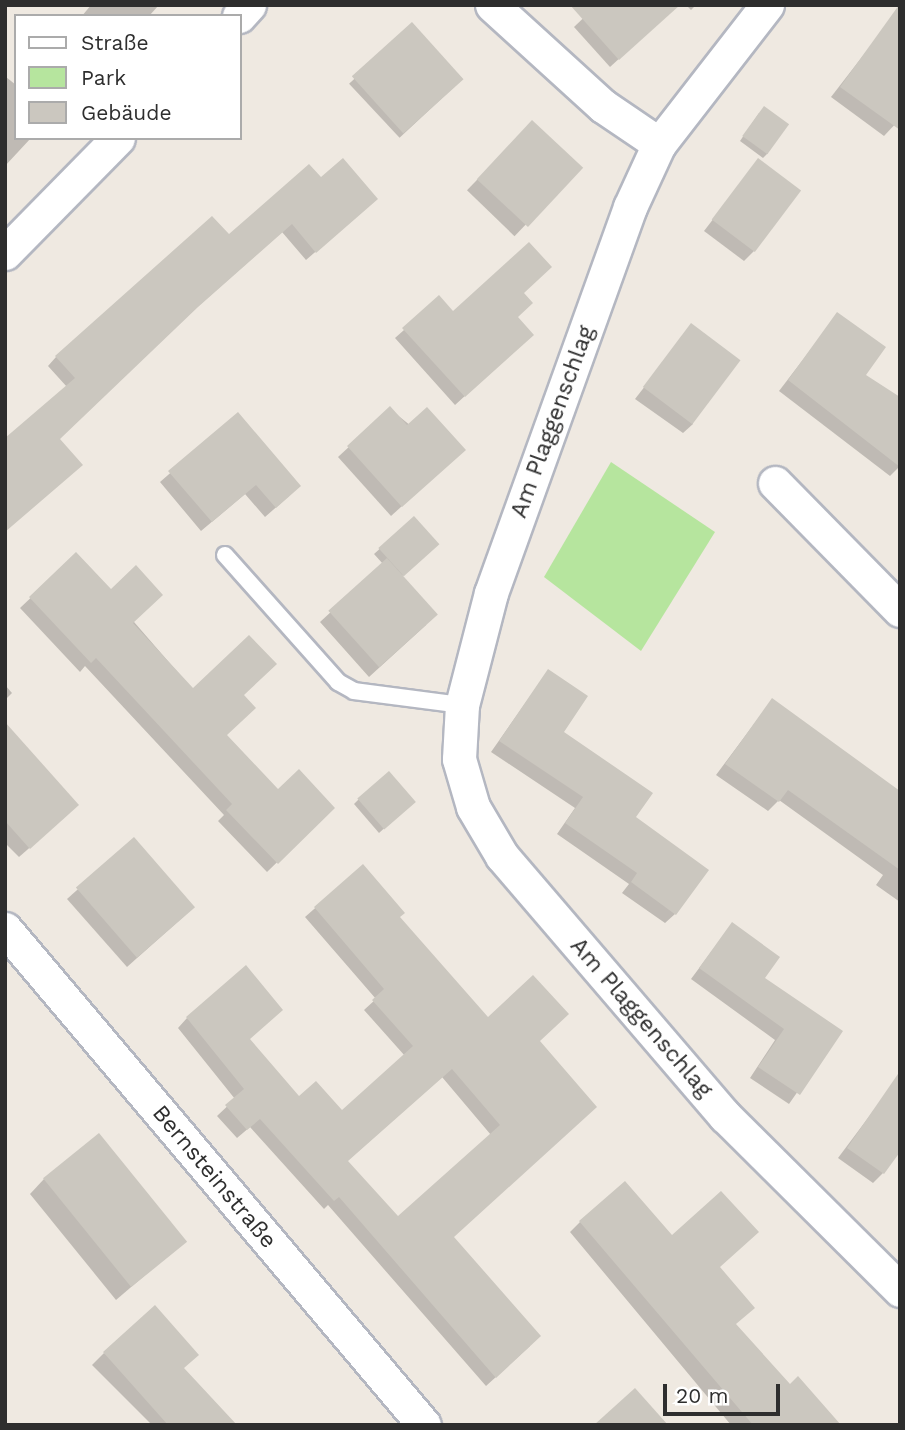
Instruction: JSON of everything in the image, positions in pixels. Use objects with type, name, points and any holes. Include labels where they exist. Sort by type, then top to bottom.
[{"type":"street","points":[[492,5],[603,106],[659,144]]},
{"type":"street","name":"Am Plaggenschlag","points":[[767,5],[659,144],[630,207],[491,593],[462,705],[459,760],[473,807],[502,856],[725,1116],[900,1290]]},
{"type":"street","points":[[9,241],[116,140]]},
{"type":"street","points":[[775,484],[900,610]]},
{"type":"street","name":"Bernsteinstraße","points":[[5,929],[424,1425]]},
{"type":"lane","points":[[225,555],[338,682],[354,691],[462,705]]},
{"type":"green space","points":[[611,462],[715,532],[641,651],[544,577]]},
{"type":"building","points":[[570,5],[680,5],[619,60]]},
{"type":"building","points":[[900,5],[900,130],[840,87]]},
{"type":"building","points":[[412,22],[464,79],[403,133],[352,76]]},
{"type":"building","points":[[764,106],[789,124],[767,154],[742,136]]},
{"type":"building","points":[[532,120],[583,168],[528,227],[477,179]]},
{"type":"building","points":[[343,158],[378,199],[316,253],[292,224],[198,307],[60,439],[83,465],[5,532],[5,438],[75,378],[55,356],[212,216],[229,234],[309,164],[321,177]]},
{"type":"building","points":[[758,158],[801,190],[755,252],[712,219]]},
{"type":"building","points":[[529,242],[552,267],[524,293],[533,303],[518,317],[534,335],[465,397],[402,328],[439,295],[453,311]]},
{"type":"building","points":[[837,312],[886,347],[866,375],[900,397],[900,467],[788,380]]},
{"type":"building","points":[[691,323],[741,360],[692,424],[643,387]]},
{"type":"building","points":[[390,406],[407,425],[427,407],[466,450],[402,507],[347,446]]},
{"type":"building","points":[[238,412],[301,486],[276,508],[256,485],[212,522],[168,471]]},
{"type":"building","points":[[414,516],[439,544],[404,576],[378,548]]},
{"type":"building","points":[[76,552],[111,589],[136,565],[163,595],[133,623],[193,688],[249,635],[277,664],[244,695],[256,708],[227,735],[278,789],[299,769],[335,808],[278,864],[226,810],[232,804],[96,658],[91,663],[29,597]]},
{"type":"building","points":[[387,558],[438,614],[379,667],[328,611]]},
{"type":"building","points":[[548,669],[588,696],[564,732],[653,793],[636,817],[709,870],[676,915],[631,882],[637,873],[565,823],[583,797],[499,741]]},
{"type":"building","points":[[772,698],[900,791],[900,870],[788,790],[779,802],[725,764]]},
{"type":"building","points":[[5,722],[79,805],[30,849],[5,821]]},
{"type":"building","points":[[389,771],[416,802],[384,829],[357,799]]},
{"type":"building","points":[[134,837],[195,907],[137,958],[76,888]]},
{"type":"building","points":[[363,864],[405,913],[400,917],[488,1017],[533,975],[569,1014],[540,1041],[597,1107],[454,1237],[541,1336],[496,1378],[339,1197],[334,1201],[260,1119],[247,1130],[225,1105],[244,1089],[186,1017],[246,965],[283,1010],[250,1039],[299,1096],[316,1081],[342,1110],[413,1046],[372,1000],[384,989],[314,907]],"holes":[[[452,1069],[500,1125],[398,1216],[348,1161]]]},
{"type":"building","points":[[732,922],[780,957],[765,978],[843,1031],[800,1095],[758,1067],[784,1029],[699,968]]},
{"type":"building","points":[[900,1071],[900,1152],[884,1174],[847,1148]]},
{"type":"building","points":[[99,1133],[187,1242],[131,1287],[43,1178]]},
{"type":"building","points":[[625,1181],[672,1235],[721,1191],[759,1232],[720,1267],[755,1308],[736,1324],[790,1384],[798,1376],[841,1425],[753,1425],[579,1221]]},
{"type":"building","points":[[155,1305],[199,1355],[184,1368],[237,1425],[168,1425],[103,1352]]},
{"type":"building","points":[[635,1388],[668,1425],[594,1425]]}]
